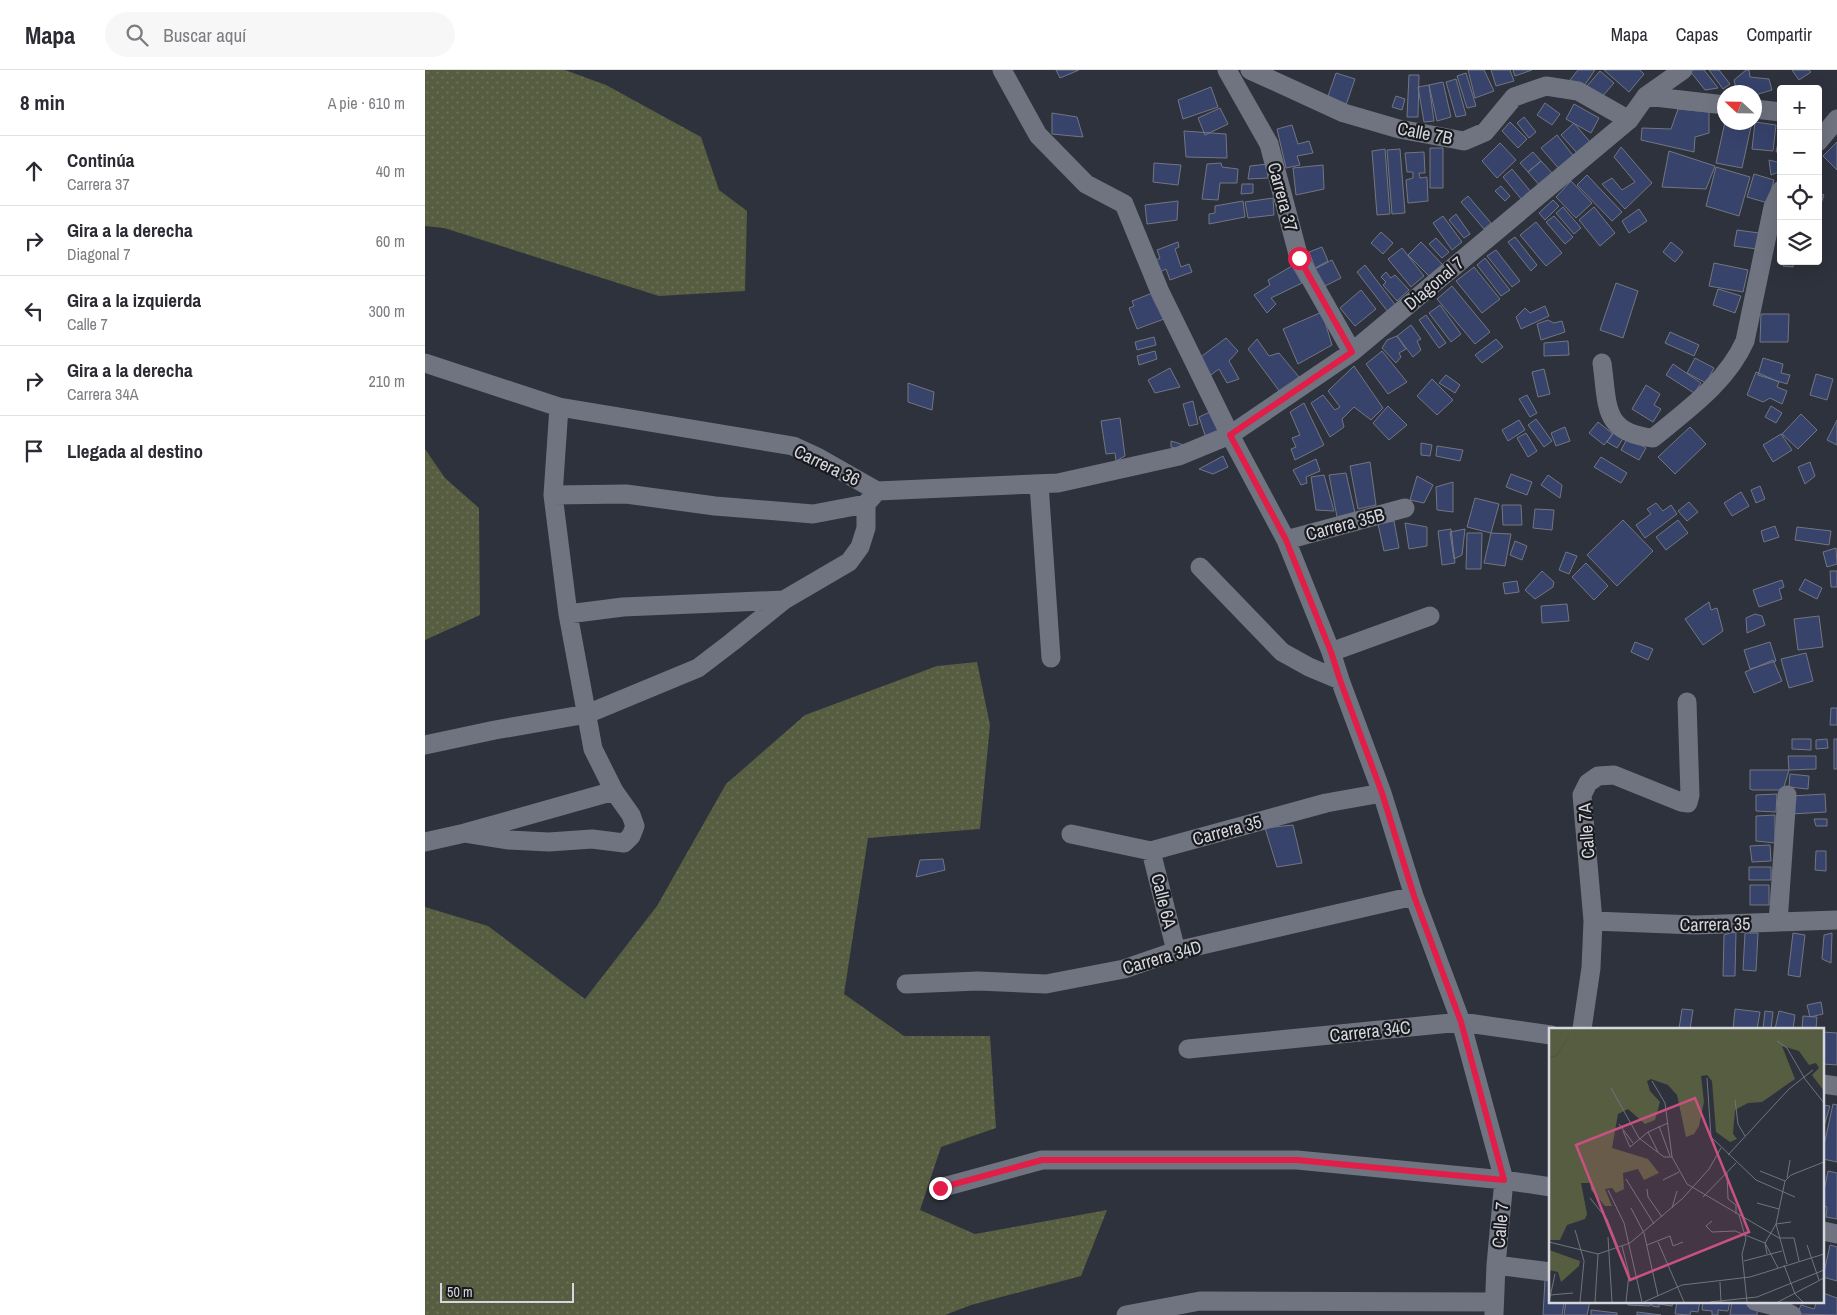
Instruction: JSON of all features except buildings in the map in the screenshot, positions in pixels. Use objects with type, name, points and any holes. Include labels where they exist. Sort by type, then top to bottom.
[{"type":"street","name":"Calle 7","points":[[1002,70],[1038,135],[1086,184],[1124,204],[1160,292],[1230,435],[1286,540],[1331,652],[1382,793],[1414,896],[1461,1022],[1504,1180],[1494,1309]]},
{"type":"street","name":"Carrera 37","points":[[1227,70],[1269,144],[1299,258],[1352,352]]},
{"type":"street","name":"Calle 7B","points":[[1250,70],[1344,113],[1399,129],[1463,141],[1485,132],[1514,97],[1546,86],[1578,91],[1629,120]]},
{"type":"street","points":[[1629,120],[1646,96],[1683,70]]},
{"type":"street","points":[[1646,96],[1717,104]]},
{"type":"street","points":[[1762,109],[1777,111]]},
{"type":"street","points":[[1822,117],[1837,119]]},
{"type":"street","points":[[1822,137],[1837,119]]},
{"type":"street","name":"Diagonal 7","points":[[1230,435],[1352,352],[1629,120]]},
{"type":"street","points":[[1602,363],[1609,412],[1616,424],[1629,434],[1653,438],[1699,401],[1738,356],[1745,341],[1773,207],[1777,198]]},
{"type":"street","name":"Carrera 36","points":[[425,363],[559,407],[793,446],[819,458],[872,498],[1058,483],[1179,456],[1230,435]]},
{"type":"street","points":[[465,834],[509,840],[549,842],[592,839],[624,843],[631,836],[635,826],[631,815],[614,791],[593,749],[568,614],[553,495],[559,407]]},
{"type":"street","points":[[1039,484],[1051,658]]},
{"type":"street","points":[[425,745],[495,730],[587,714],[697,668],[784,600],[849,562],[860,547],[867,528],[872,498],[813,514],[715,506],[626,494],[553,495]]},
{"type":"street","name":"Carrera 35B","points":[[1286,540],[1405,508]]},
{"type":"street","points":[[1200,567],[1283,652],[1309,667],[1340,680]]},
{"type":"street","points":[[568,614],[623,607],[784,600]]},
{"type":"street","points":[[1331,652],[1430,616]]},
{"type":"street","name":"Calle 7A","points":[[1582,1028],[1591,968],[1593,921],[1582,796],[1588,783],[1598,776],[1614,775],[1681,802],[1688,803],[1690,795],[1687,702]]},
{"type":"street","points":[[425,842],[465,834],[614,791]]},
{"type":"street","name":"Carrera 35","points":[[1071,834],[1151,851],[1326,803],[1382,793]]},
{"type":"street","points":[[1778,922],[1787,795]]},
{"type":"street","name":"Calle 6A","points":[[1151,851],[1176,951]]},
{"type":"street","name":"Carrera 34D","points":[[905,984],[978,981],[1046,984],[1124,969],[1176,951],[1414,896]]},
{"type":"street","name":"Carrera 35","points":[[1593,921],[1695,925],[1837,920]]},
{"type":"street","name":"Carrera 34C","points":[[1188,1049],[1461,1022],[1549,1035]]},
{"type":"street","points":[[940,1188],[1042,1160],[1297,1160],[1504,1180],[1549,1187]]},
{"type":"street","points":[[1496,1265],[1549,1272]]},
{"type":"street","points":[[1126,1315],[1201,1301],[1494,1309]]},
{"type":"street","points":[[1759,1302],[1774,1306],[1792,1315]]},
{"type":"green space","points":[[425,70],[565,70],[606,85],[701,137],[719,190],[747,211],[745,291],[659,296],[444,228],[425,226]]},
{"type":"green space","points":[[425,449],[445,478],[479,508],[480,615],[425,640]]},
{"type":"green space","points":[[977,662],[990,725],[980,829],[868,838],[844,994],[904,1036],[990,1036],[996,1128],[941,1147],[920,1210],[975,1234],[1107,1210],[1081,1276],[971,1305],[945,1315],[425,1315],[425,907],[488,926],[585,999],[657,906],[726,784],[805,715],[937,666]]},
{"type":"route","points":[[940,1188],[1042,1160],[1297,1160],[1504,1180],[1461,1022],[1414,896],[1382,793],[1331,652],[1286,540],[1230,435],[1352,352],[1299,258]]}]
